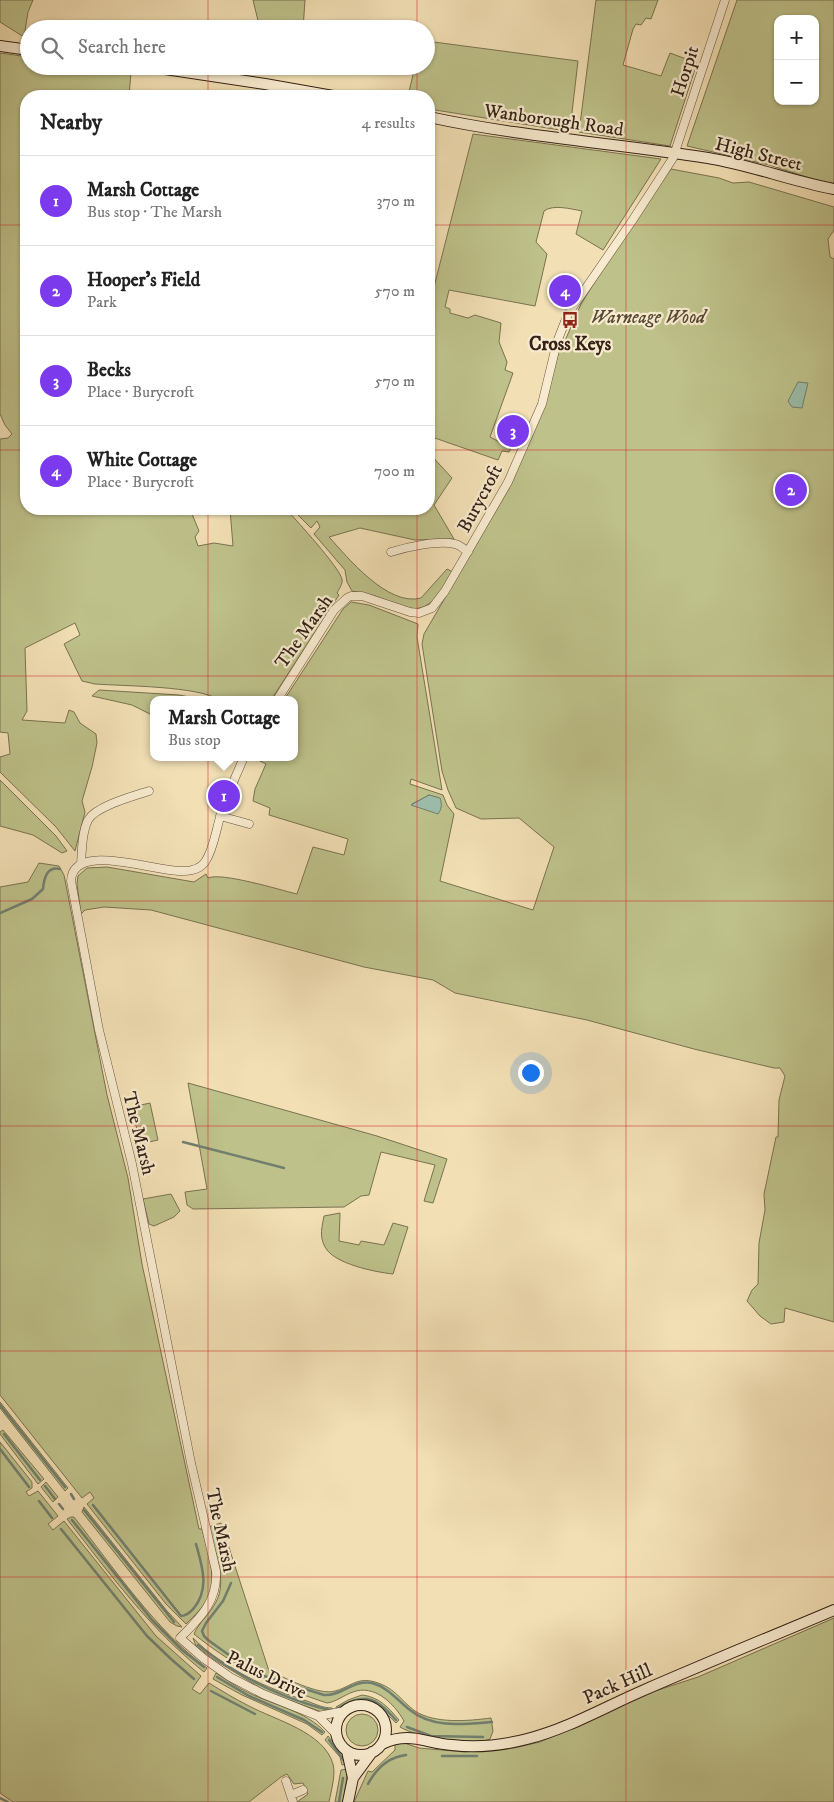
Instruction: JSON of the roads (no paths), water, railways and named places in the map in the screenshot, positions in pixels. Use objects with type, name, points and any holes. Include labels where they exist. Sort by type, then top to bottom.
[{"type":"street","name":"Horpit","points":[[674,153],[725,0]]},
{"type":"street","points":[[0,46],[20,49]]},
{"type":"street","points":[[205,75],[299,90]]},
{"type":"street","name":"Wanborough Road","points":[[435,118],[543,137],[674,153]]},
{"type":"street","name":"High Street","points":[[674,153],[732,162],[834,189]]},
{"type":"street","name":"Burycroft","points":[[422,612],[432,608],[440,599],[504,489],[542,404],[556,342],[568,314],[668,167],[674,153]]},
{"type":"street","points":[[391,552],[411,546],[451,543],[458,545],[468,552]]},
{"type":"street","name":"The Marsh","points":[[279,696],[334,610],[347,598],[362,596],[410,612],[422,612]]},
{"type":"street","points":[[81,864],[99,860],[183,872],[201,866],[208,856],[220,816],[242,761]]},
{"type":"street","name":"The Marsh","points":[[149,791],[101,809],[92,815],[84,831],[81,864],[73,871],[71,881],[89,980],[111,1082],[132,1164],[191,1463],[216,1571],[217,1581],[213,1598],[202,1614],[180,1638]]},
{"type":"street","points":[[220,816],[249,824]]},
{"type":"street","name":"Pack Hill","points":[[382,1744],[396,1738],[405,1737],[461,1746],[503,1744],[528,1739],[559,1728],[695,1668],[834,1610]]},
{"type":"street","name":"Palus Drive","points":[[180,1638],[215,1667],[243,1684],[278,1701],[318,1716],[337,1735]]},
{"type":"street","points":[[372,1752],[360,1755],[348,1751],[341,1744],[337,1735],[338,1722],[345,1711],[355,1706],[365,1705],[376,1709],[384,1719],[405,1737]]},
{"type":"street","name":"Palus Drive","points":[[318,1716],[345,1711]]},
{"type":"street","points":[[353,1778],[372,1752],[382,1744],[386,1733],[384,1719]]},
{"type":"street","points":[[348,1751],[353,1778],[348,1802]]},
{"type":"street","points":[[286,1781],[292,1798],[303,1790]]},
{"type":"waterway","points":[[0,913],[32,899],[43,889],[45,877],[49,871],[60,869]]},
{"type":"waterway","points":[[183,1142],[284,1168]]},
{"type":"waterway","points":[[0,1405],[65,1487]]},
{"type":"waterway","points":[[4,1434],[40,1480]]},
{"type":"waterway","points":[[0,1449],[29,1487]]},
{"type":"waterway","points":[[45,1486],[55,1499]]},
{"type":"waterway","points":[[71,1494],[74,1499]]},
{"type":"waterway","points":[[39,1501],[52,1518]]},
{"type":"waterway","points":[[59,1504],[63,1509]]},
{"type":"waterway","points":[[93,1505],[181,1616],[187,1615],[194,1608],[202,1593],[203,1577],[196,1544]]},
{"type":"waterway","points":[[84,1510],[174,1622]]},
{"type":"waterway","points":[[72,1520],[152,1620],[182,1650],[204,1667]]},
{"type":"waterway","points":[[61,1529],[147,1636],[194,1679]]},
{"type":"waterway","points":[[231,1583],[223,1601],[202,1631],[208,1640],[247,1668],[261,1675],[324,1695],[337,1693],[359,1683],[372,1683],[383,1688],[419,1716],[439,1723],[471,1724],[492,1722]]},
{"type":"waterway","points":[[198,1645],[223,1663],[262,1686],[290,1698],[331,1710]]},
{"type":"waterway","points":[[217,1677],[249,1696],[304,1720],[322,1732]]},
{"type":"waterway","points":[[211,1691],[255,1714]]},
{"type":"waterway","points":[[338,1708],[356,1700],[370,1699],[382,1706],[396,1720]]},
{"type":"waterway","points":[[407,1727],[431,1736],[483,1737]]},
{"type":"waterway","points":[[329,1740],[345,1762]]},
{"type":"waterway","points":[[368,1784],[375,1773],[389,1761],[406,1755]]},
{"type":"waterway","points":[[442,1756],[477,1756]]},
{"type":"waterway","points":[[339,1802],[343,1778]]},
{"type":"waterway","points":[[0,1798],[8,1802]]},
{"type":"place","name":"White Cottage","points":[[565,291]]},
{"type":"place","name":"Cross Keys","points":[[570,320]]},
{"type":"place","name":"Becks","points":[[513,431]]},
{"type":"place","name":"Hooper's Field","points":[[791,490]]},
{"type":"place","name":"Marsh Cottage","points":[[224,796]]},
{"type":"park label","name":"Warneage Wood","points":[[648,316]]}]
